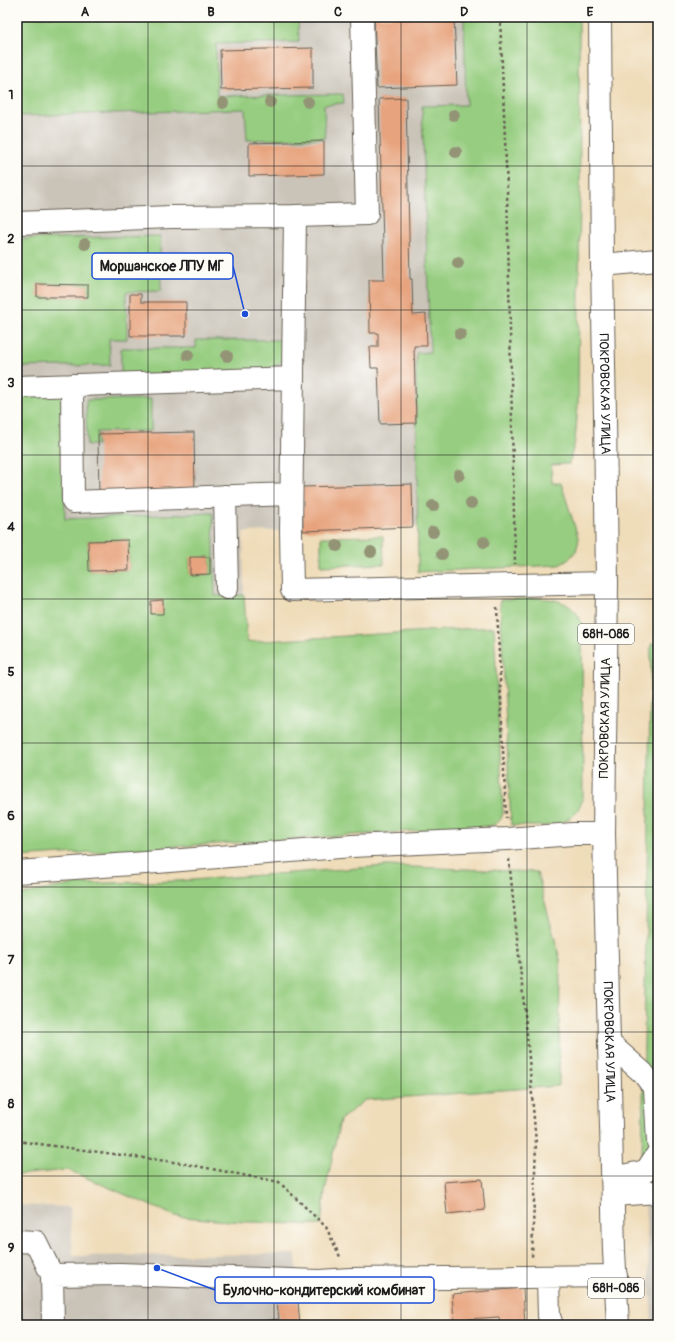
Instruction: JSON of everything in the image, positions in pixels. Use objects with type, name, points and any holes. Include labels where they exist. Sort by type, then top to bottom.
[{"type":"main road","points":[[17,223],[171,217],[367,214],[362,17]]},
{"type":"main road","name":"ПОКРОВСКАЯ УЛИЦА","points":[[600,17],[607,584],[604,834],[614,1250],[616,1276]]},
{"type":"main road","points":[[295,216],[291,494],[292,590],[607,584]]},
{"type":"main road","points":[[602,266],[658,260]]},
{"type":"main road","points":[[17,387],[292,378]]},
{"type":"main road","points":[[72,385],[73,502],[291,494]]},
{"type":"main road","points":[[225,496],[227,588]]},
{"type":"main road","points":[[17,872],[352,846],[507,839],[573,834],[604,834]]},
{"type":"main road","points":[[609,1043],[643,1073],[655,1089],[658,1142]]},
{"type":"main road","points":[[613,1186],[646,1171],[658,1154]]},
{"type":"main road","points":[[613,1186],[658,1192]]},
{"type":"main road","points":[[17,1241],[36,1242],[52,1275],[53,1325]]},
{"type":"main road","points":[[52,1275],[120,1274],[319,1281],[350,1279],[616,1276]]},
{"type":"main road","points":[[540,1276],[552,1325]]},
{"type":"main road","name":"68Н-086","points":[[616,1276],[618,1325]]},
{"type":"path","points":[[500,17],[507,188],[507,839],[527,1034],[536,1143],[540,1276]]},
{"type":"path","points":[[17,1141],[181,1163],[279,1182],[326,1227],[350,1279]]},
{"type":"shaded area","points":[[17,17],[464,17],[466,105],[417,526],[243,532],[244,595],[102,601],[17,782]]},
{"type":"shaded area","points":[[658,1201],[658,1325],[652,1325],[645,1202]]},
{"type":"shaded area","points":[[17,1205],[70,1207],[73,1256],[296,1254],[300,1325],[17,1325]]},
{"type":"green space","points":[[17,17],[298,17],[299,42],[216,44],[217,96],[343,94],[344,103],[324,105],[325,138],[247,140],[245,109],[17,116]]},
{"type":"green space","points":[[464,17],[579,17],[580,183],[578,405],[575,441],[569,464],[551,465],[552,483],[561,483],[579,540],[576,551],[568,560],[559,565],[418,572],[416,353],[430,352],[422,106],[466,105]]},
{"type":"green space","points":[[160,236],[161,291],[126,292],[127,339],[109,339],[110,365],[17,367],[17,239]],"holes":[[[38,284],[88,285],[88,297],[38,297]]]},
{"type":"green space","points":[[196,340],[286,340],[285,358],[278,364],[264,371],[121,376],[121,348],[196,348]]},
{"type":"green space","points":[[63,393],[65,519],[213,513],[215,596],[244,595],[247,642],[494,627],[503,812],[499,821],[490,826],[17,857],[17,395]],"holes":[[[128,540],[129,570],[89,571],[88,541]],[[210,557],[210,574],[190,575],[190,558]]]},
{"type":"green space","points":[[151,399],[151,431],[97,432],[97,445],[87,445],[86,400]]},
{"type":"green space","points":[[383,536],[384,564],[321,566],[321,537]]},
{"type":"green space","points":[[532,598],[562,602],[574,610],[582,624],[583,799],[578,810],[571,817],[563,822],[543,826],[511,825],[500,600]]},
{"type":"green space","points":[[658,643],[658,1158],[642,1158],[651,644]]},
{"type":"green space","points":[[387,866],[537,872],[560,959],[559,1086],[365,1100],[340,1120],[325,1192],[321,1225],[226,1221],[175,1216],[68,1170],[17,1175],[17,895],[76,884],[178,881]]},
{"type":"building","points":[[374,17],[454,17],[457,85],[377,88]]},
{"type":"building","points":[[313,48],[313,88],[221,90],[220,50]]},
{"type":"building","points":[[406,98],[410,279],[412,279],[413,315],[426,314],[427,346],[414,346],[416,423],[380,424],[378,368],[371,368],[370,347],[378,347],[378,333],[370,333],[369,280],[384,280],[379,99]]},
{"type":"building","points":[[324,141],[324,174],[249,176],[249,143]]},
{"type":"building","points":[[37,284],[88,285],[88,297],[37,297]]},
{"type":"building","points":[[130,294],[141,294],[141,302],[186,302],[186,336],[130,336]]},
{"type":"building","points":[[194,432],[195,494],[99,496],[98,434]]},
{"type":"building","points":[[412,484],[413,527],[303,531],[302,487]]},
{"type":"building","points":[[128,540],[129,570],[89,571],[88,541]]},
{"type":"building","points":[[190,557],[210,557],[210,574],[190,575]]},
{"type":"building","points":[[163,600],[163,614],[151,614],[151,601]]},
{"type":"building","points":[[482,1179],[485,1210],[447,1214],[444,1182]]},
{"type":"building","points":[[17,1276],[20,1276],[21,1325],[17,1325]]},
{"type":"building","points":[[523,1288],[525,1325],[500,1325],[499,1317],[454,1320],[452,1294]]},
{"type":"building","points":[[298,1301],[300,1325],[260,1325],[260,1321],[279,1319],[277,1303]]},
{"type":"place","name":"Моршанское ЛПУ МГ","points":[[245,314]]},
{"type":"place","name":"Булочно-кондитерский комбинат","points":[[157,1268]]}]
